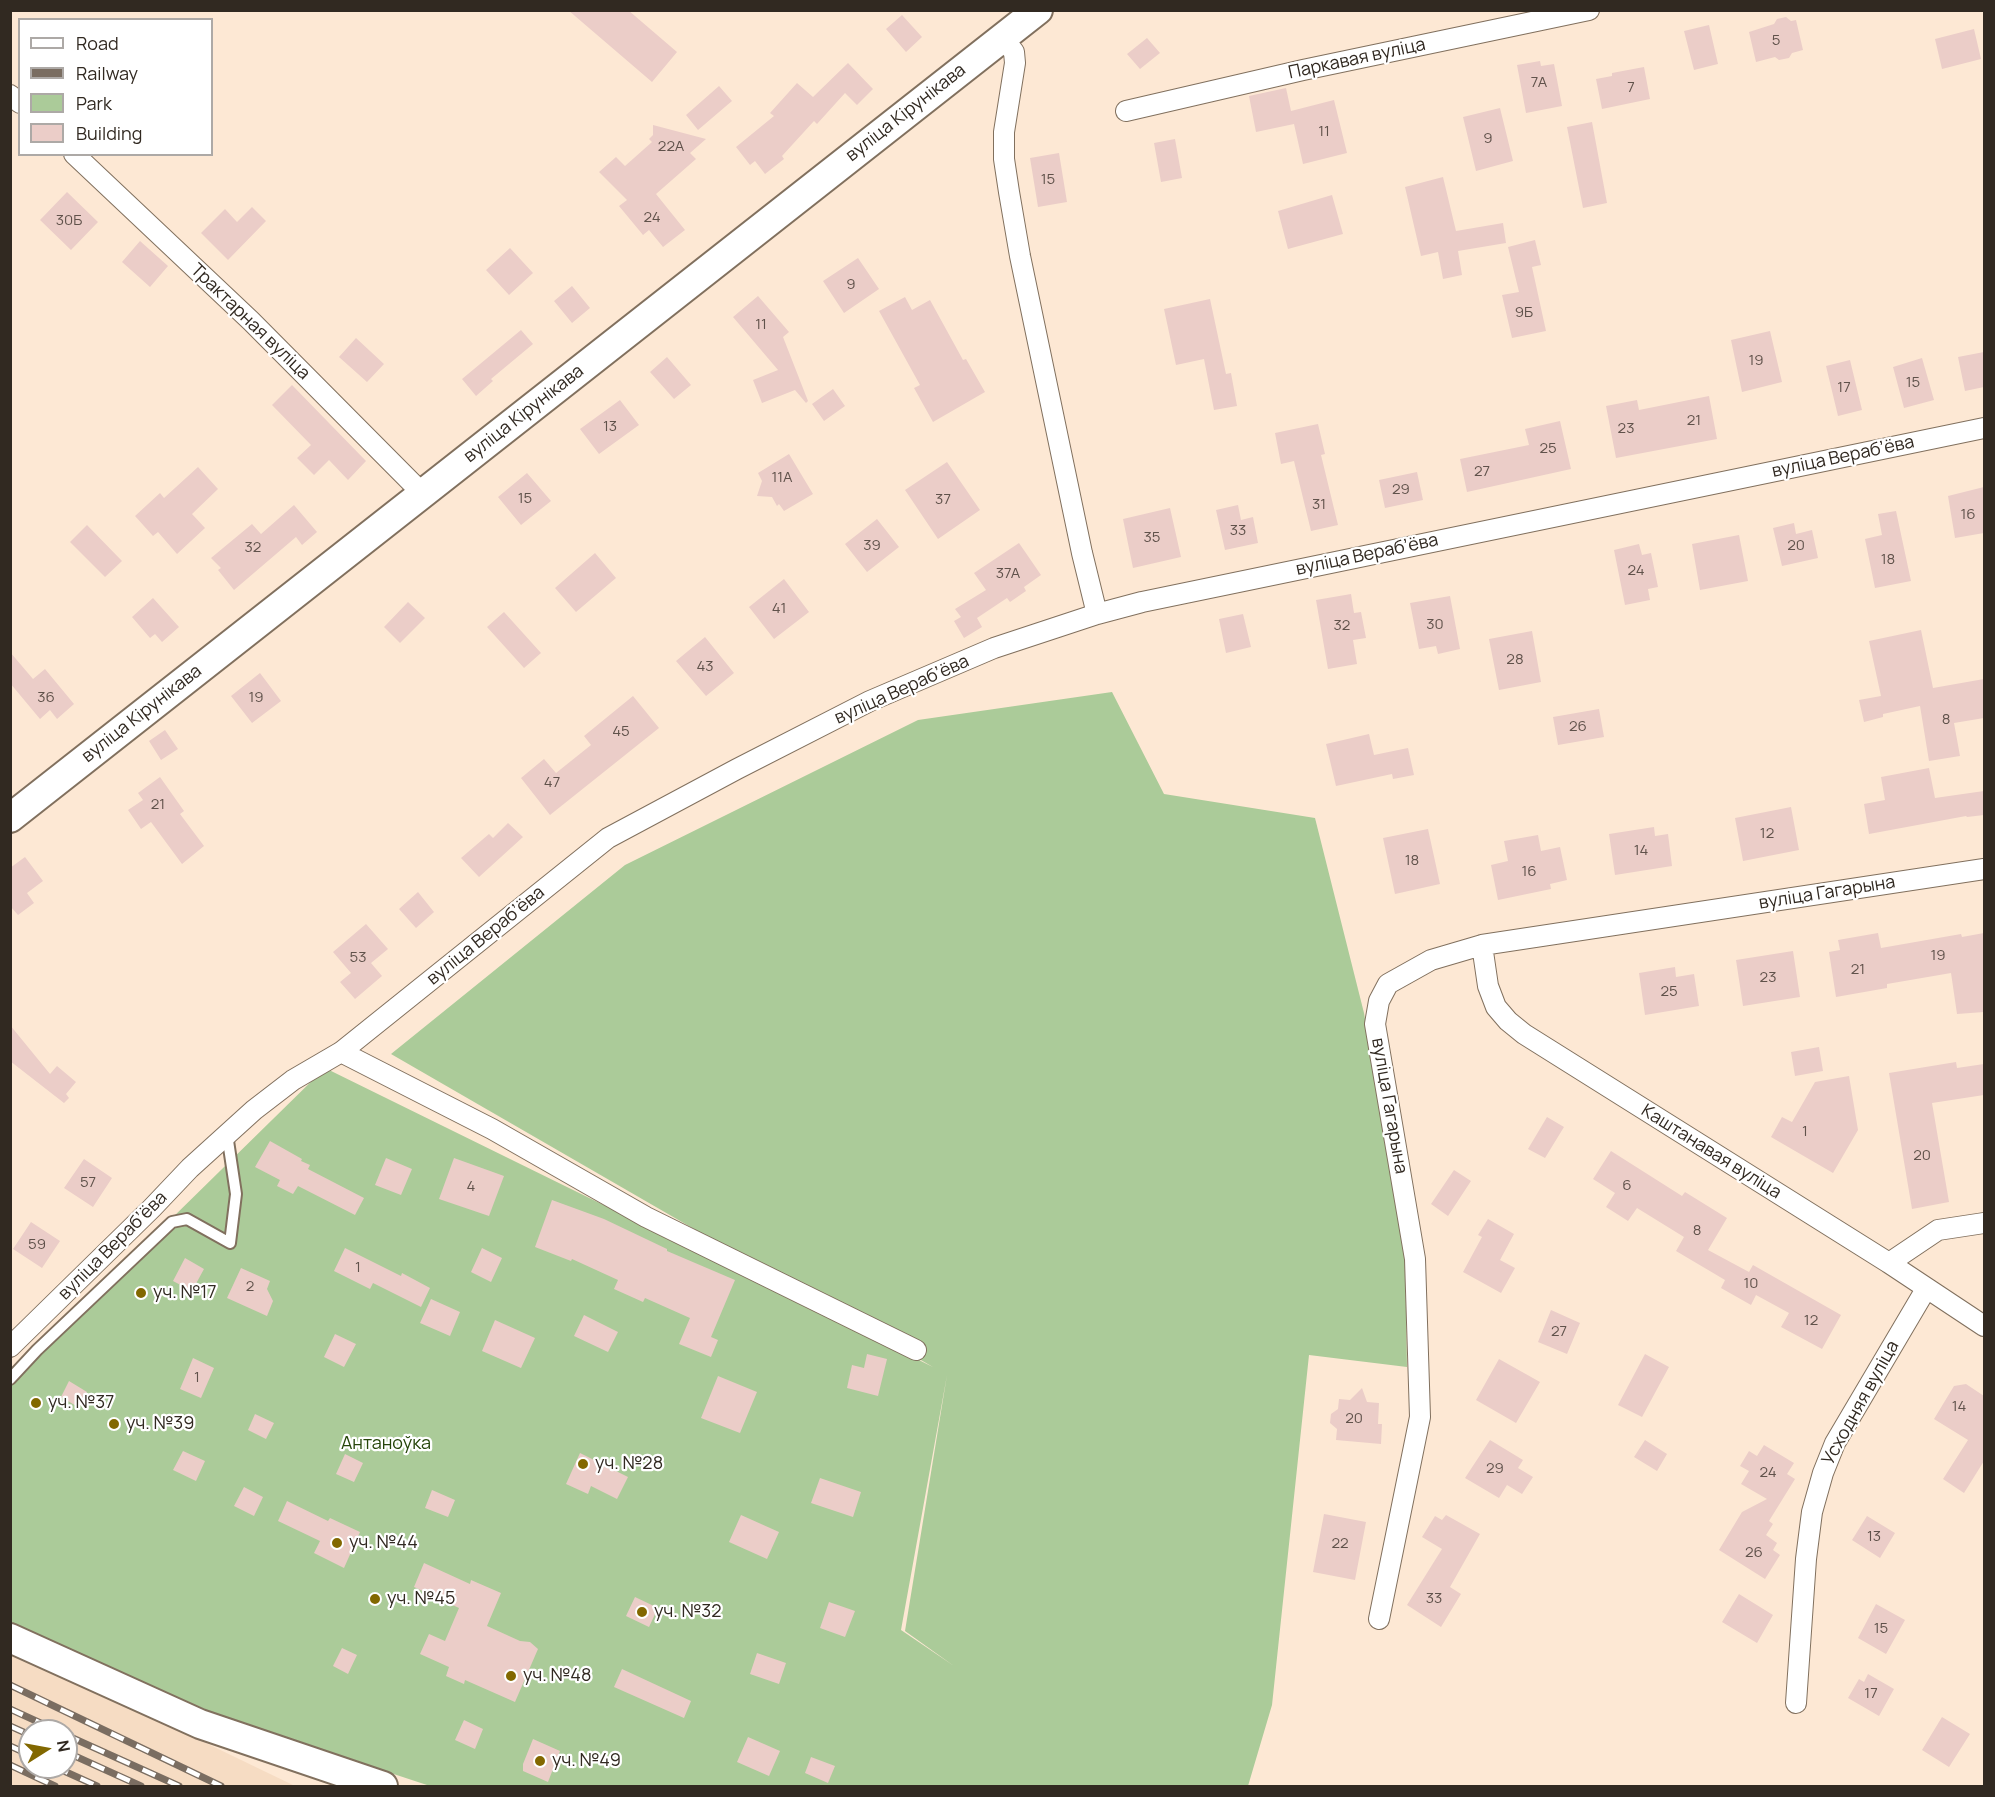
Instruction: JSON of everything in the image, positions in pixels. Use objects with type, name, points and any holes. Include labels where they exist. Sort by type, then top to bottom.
[{"type":"street","name":"вуліца Кірунікава","points":[[10,818],[1038,10]]},
{"type":"street","name":"Паркавая вуліца","points":[[1126,111],[1303,70],[1589,10]]},
{"type":"street","points":[[1003,38],[1014,51],[1015,63],[1004,132],[1009,192],[1020,256],[1097,614]]},
{"type":"street","name":"Трактарная вуліца","points":[[76,156],[251,321],[423,494]]},
{"type":"street","name":"вуліца Верабʼёва","points":[[10,1347],[190,1168],[254,1110],[293,1080],[340,1052],[608,837],[870,701],[994,648],[1097,614],[1154,599],[1984,428]]},
{"type":"street","name":"вуліца Гагарына","points":[[1379,1619],[1420,1417],[1415,1259],[1375,1024],[1379,1001],[1388,984],[1431,960],[1482,945],[1984,869]]},
{"type":"street","name":"Каштанавая вуліца","points":[[1482,945],[1488,986],[1496,1007],[1524,1034],[1889,1263],[1984,1326]]},
{"type":"street","points":[[340,1052],[492,1129],[646,1217],[916,1350]]},
{"type":"street","points":[[1889,1263],[1938,1230],[1984,1224]]},
{"type":"street","name":"Усходняя вуліца","points":[[1796,1703],[1806,1559],[1812,1512],[1823,1473],[1835,1443],[1926,1289]]},
{"type":"street","points":[[10,1638],[200,1724],[383,1786]]},
{"type":"lane","points":[[10,1379],[37,1350],[172,1222],[187,1219],[230,1243],[236,1194],[226,1134]]},
{"type":"shaded area","points":[[11,1649],[295,1786],[11,1786]]},
{"type":"green space","name":"Антаноўка","points":[[1112,692],[1164,794],[1315,818],[1364,1013],[1405,1257],[1407,1367],[1309,1355],[1272,1705],[1248,1786],[430,1786],[224,1718],[11,1622],[11,1376],[325,1068],[933,1367],[391,1054],[625,865],[918,720]],"holes":[[[947,1375],[905,1631],[954,1666],[901,1630]]]},
{"type":"building","points":[[568,10],[628,10],[677,52],[652,82]]},
{"type":"building","points":[[902,15],[922,37],[906,52],[886,29]]},
{"type":"building","points":[[1786,17],[1791,21],[1796,20],[1803,50],[1792,53],[1789,58],[1779,60],[1775,57],[1756,62],[1749,32],[1774,24],[1777,19]]},
{"type":"building","points":[[1709,25],[1718,64],[1694,70],[1684,31]]},
{"type":"building","points":[[1974,29],[1981,59],[1942,69],[1935,39]]},
{"type":"building","points":[[1147,38],[1160,53],[1140,69],[1127,54]]},
{"type":"building","points":[[1540,61],[1541,66],[1554,64],[1562,106],[1526,113],[1517,65]]},
{"type":"building","points":[[848,63],[873,89],[857,105],[845,93],[817,124],[814,121],[782,156],[784,159],[765,174],[755,161],[750,165],[736,147],[774,116],[770,113],[797,83],[813,97]]},
{"type":"building","points":[[1644,67],[1650,99],[1602,109],[1596,79],[1612,76],[1612,73]]},
{"type":"building","points":[[719,86],[732,101],[698,130],[686,115]]},
{"type":"building","points":[[1286,88],[1291,111],[1334,100],[1347,153],[1303,164],[1294,124],[1256,132],[1249,96]]},
{"type":"building","points":[[1500,108],[1513,161],[1476,171],[1463,117]]},
{"type":"building","points":[[1592,122],[1607,203],[1583,208],[1567,127]]},
{"type":"building","points":[[653,125],[706,139],[690,153],[696,159],[656,194],[685,230],[663,247],[649,230],[643,235],[619,206],[627,200],[599,172],[616,157],[625,166],[652,142],[649,139],[653,135]]},
{"type":"building","points":[[1175,139],[1182,178],[1161,182],[1154,143]]},
{"type":"building","points":[[1059,153],[1067,202],[1038,207],[1030,158]]},
{"type":"building","points":[[1443,177],[1456,231],[1503,223],[1506,243],[1458,251],[1462,275],[1443,279],[1438,252],[1421,256],[1405,187]]},
{"type":"building","points":[[67,192],[98,222],[71,250],[40,220]]},
{"type":"building","points":[[1332,195],[1343,234],[1288,249],[1278,211]]},
{"type":"building","points":[[252,207],[266,221],[228,260],[201,233],[225,209],[237,222]]},
{"type":"building","points":[[1535,240],[1541,265],[1532,267],[1546,331],[1512,338],[1502,295],[1519,292],[1508,247]]},
{"type":"building","points":[[140,241],[168,266],[150,287],[122,262]]},
{"type":"building","points":[[510,248],[533,273],[509,295],[486,270]]},
{"type":"building","points":[[858,258],[879,289],[844,313],[823,281]]},
{"type":"building","points":[[572,286],[590,308],[572,323],[554,301]]},
{"type":"building","points":[[758,296],[789,332],[783,337],[808,401],[806,403],[795,390],[762,403],[753,380],[778,370],[733,317]]},
{"type":"building","points":[[905,297],[912,310],[930,300],[963,360],[966,359],[985,392],[933,422],[914,388],[920,385],[879,311]]},
{"type":"building","points":[[1210,299],[1226,374],[1231,373],[1237,406],[1214,410],[1204,359],[1176,365],[1164,309]]},
{"type":"building","points":[[521,330],[533,344],[491,379],[493,381],[476,396],[462,379]]},
{"type":"building","points":[[1770,331],[1782,382],[1742,392],[1731,340]]},
{"type":"building","points":[[356,338],[384,364],[367,382],[339,357]]},
{"type":"building","points":[[1984,352],[1984,387],[1965,391],[1958,357]]},
{"type":"building","points":[[667,357],[691,385],[674,399],[650,372]]},
{"type":"building","points":[[1922,358],[1934,400],[1904,408],[1893,367]]},
{"type":"building","points":[[1850,360],[1862,410],[1838,416],[1826,366]]},
{"type":"building","points":[[292,385],[366,461],[348,480],[329,460],[314,475],[297,458],[311,445],[272,405]]},
{"type":"building","points":[[833,389],[845,406],[824,421],[812,404]]},
{"type":"building","points":[[1709,396],[1717,439],[1616,458],[1606,406],[1637,400],[1639,410]]},
{"type":"building","points":[[620,400],[639,425],[599,454],[580,429]]},
{"type":"building","points":[[1560,421],[1571,469],[1467,492],[1460,459],[1529,445],[1525,429]]},
{"type":"building","points":[[1318,424],[1325,454],[1321,455],[1338,525],[1311,531],[1294,461],[1281,464],[1275,433]]},
{"type":"building","points":[[789,454],[813,494],[784,511],[779,504],[777,506],[772,497],[757,496],[762,481],[758,473]]},
{"type":"building","points":[[947,462],[980,510],[938,539],[905,490]]},
{"type":"building","points":[[198,467],[218,489],[192,514],[205,528],[177,554],[158,532],[153,536],[135,516],[160,493],[164,498]]},
{"type":"building","points":[[1417,472],[1423,500],[1385,508],[1379,480]]},
{"type":"building","points":[[527,473],[551,501],[521,525],[498,497]]},
{"type":"building","points":[[1984,487],[1984,533],[1955,538],[1948,496]]},
{"type":"building","points":[[294,505],[317,532],[302,545],[296,537],[234,590],[218,570],[221,568],[211,558],[252,524],[261,534]]},
{"type":"building","points":[[1238,505],[1241,520],[1253,517],[1258,543],[1225,550],[1216,510]]},
{"type":"building","points":[[1170,508],[1181,557],[1133,568],[1123,519]]},
{"type":"building","points":[[1896,511],[1911,581],[1875,588],[1865,539],[1882,535],[1878,514]]},
{"type":"building","points":[[877,519],[899,547],[867,572],[845,544]]},
{"type":"building","points":[[1794,523],[1796,534],[1812,530],[1818,558],[1782,566],[1773,528]]},
{"type":"building","points":[[87,525],[122,561],[105,577],[70,542]]},
{"type":"building","points":[[1739,535],[1748,581],[1700,590],[1692,544]]},
{"type":"building","points":[[1019,543],[1041,575],[1024,587],[1026,591],[1010,602],[1007,598],[977,618],[982,627],[964,638],[954,621],[961,617],[955,609],[986,590],[974,573]]},
{"type":"building","points":[[1639,544],[1642,555],[1651,553],[1658,587],[1648,589],[1650,600],[1625,605],[1614,550]]},
{"type":"building","points":[[595,553],[616,578],[576,612],[555,588]]},
{"type":"building","points":[[784,579],[809,612],[774,639],[749,607]]},
{"type":"building","points":[[1351,594],[1354,613],[1361,612],[1366,638],[1353,640],[1357,664],[1328,669],[1316,600]]},
{"type":"building","points":[[1450,596],[1460,649],[1438,654],[1436,646],[1419,649],[1410,603]]},
{"type":"building","points":[[153,598],[179,627],[162,642],[155,634],[150,638],[132,617]]},
{"type":"building","points":[[408,602],[425,618],[400,643],[384,627]]},
{"type":"building","points":[[504,612],[541,653],[524,668],[487,627]]},
{"type":"building","points":[[1243,614],[1251,647],[1226,653],[1219,619]]},
{"type":"building","points":[[1921,630],[1933,688],[1984,679],[1984,718],[1954,723],[1960,756],[1929,761],[1920,706],[1883,714],[1883,717],[1864,722],[1859,700],[1881,696],[1869,641]]},
{"type":"building","points":[[1532,631],[1541,682],[1499,690],[1489,639]]},
{"type":"building","points":[[705,637],[734,673],[706,696],[676,661]]},
{"type":"building","points":[[10,652],[33,679],[45,669],[74,704],[57,719],[50,710],[40,719],[10,683]]},
{"type":"building","points":[[260,673],[281,701],[252,723],[231,696]]},
{"type":"building","points":[[633,696],[659,728],[550,815],[521,778],[544,759],[556,773],[591,745],[584,736]]},
{"type":"building","points":[[1599,709],[1604,737],[1558,745],[1553,717]]},
{"type":"building","points":[[165,730],[178,749],[161,760],[149,741]]},
{"type":"building","points":[[1369,734],[1374,755],[1408,748],[1414,775],[1393,779],[1392,774],[1336,786],[1326,744]]},
{"type":"building","points":[[1929,768],[1935,798],[1984,791],[1984,815],[1966,816],[1869,834],[1864,804],[1885,800],[1881,777]]},
{"type":"building","points":[[160,777],[184,811],[180,814],[204,846],[182,864],[151,822],[141,829],[128,810],[143,800],[138,793]]},
{"type":"building","points":[[1791,807],[1799,850],[1743,861],[1735,818]]},
{"type":"building","points":[[508,823],[523,837],[479,877],[461,858],[489,834],[493,838]]},
{"type":"building","points":[[1654,827],[1655,836],[1668,834],[1672,866],[1615,875],[1609,834]]},
{"type":"building","points":[[1428,829],[1440,884],[1395,894],[1383,838]]},
{"type":"building","points":[[1538,835],[1541,851],[1560,847],[1567,880],[1550,884],[1551,889],[1498,900],[1491,865],[1508,861],[1504,841]]},
{"type":"building","points":[[25,857],[43,881],[27,893],[34,903],[18,915],[10,906],[10,868]]},
{"type":"building","points":[[418,892],[434,912],[416,928],[399,909]]},
{"type":"building","points":[[366,924],[388,949],[371,963],[382,976],[355,999],[340,982],[351,973],[333,952]]},
{"type":"building","points":[[1878,933],[1881,948],[1961,934],[1962,937],[1984,933],[1984,1012],[1957,1014],[1951,973],[1887,984],[1887,988],[1836,997],[1829,952],[1840,950],[1838,940]]},
{"type":"building","points":[[1793,951],[1800,997],[1743,1006],[1736,960]]},
{"type":"building","points":[[1675,967],[1676,977],[1694,974],[1699,1006],[1645,1015],[1639,973]]},
{"type":"building","points":[[10,1025],[50,1074],[57,1066],[76,1082],[66,1094],[69,1098],[64,1103],[10,1061]]},
{"type":"building","points":[[1819,1047],[1823,1071],[1795,1076],[1791,1052]]},
{"type":"building","points":[[1956,1062],[1957,1068],[1984,1064],[1984,1095],[1932,1103],[1949,1202],[1912,1209],[1889,1073]]},
{"type":"building","points":[[1849,1076],[1858,1130],[1833,1173],[1771,1137],[1782,1117],[1792,1122],[1815,1082]]},
{"type":"building","points":[[1547,1117],[1564,1127],[1545,1158],[1528,1149]]},
{"type":"building","points":[[270,1141],[302,1159],[301,1161],[310,1165],[308,1169],[364,1198],[355,1215],[298,1186],[293,1194],[277,1186],[280,1180],[255,1167]]},
{"type":"building","points":[[1611,1151],[1682,1196],[1685,1192],[1727,1218],[1708,1250],[1749,1272],[1753,1265],[1841,1315],[1822,1349],[1781,1327],[1789,1313],[1756,1295],[1751,1305],[1721,1288],[1725,1280],[1676,1251],[1684,1237],[1637,1208],[1628,1221],[1606,1207],[1615,1193],[1593,1179]]},
{"type":"building","points":[[386,1158],[412,1169],[401,1195],[375,1185]]},
{"type":"building","points":[[454,1158],[504,1176],[489,1216],[439,1199]]},
{"type":"building","points":[[84,1159],[112,1178],[93,1207],[64,1188]]},
{"type":"building","points":[[1454,1170],[1471,1181],[1448,1216],[1431,1204]]},
{"type":"building","points":[[552,1200],[604,1219],[667,1251],[735,1280],[711,1337],[718,1340],[711,1357],[679,1344],[690,1318],[645,1298],[643,1302],[614,1289],[618,1280],[572,1259],[571,1261],[535,1247]]},
{"type":"building","points":[[1488,1219],[1514,1234],[1500,1260],[1515,1268],[1501,1293],[1463,1272],[1482,1237],[1478,1235]]},
{"type":"building","points":[[31,1222],[60,1241],[42,1268],[13,1249]]},
{"type":"building","points":[[345,1248],[430,1288],[421,1307],[373,1283],[370,1289],[334,1271]]},
{"type":"building","points":[[482,1248],[502,1258],[491,1282],[471,1272]]},
{"type":"building","points":[[185,1258],[204,1269],[192,1291],[173,1281]]},
{"type":"building","points":[[241,1268],[270,1281],[267,1289],[273,1301],[267,1316],[227,1298]]},
{"type":"building","points":[[431,1299],[460,1312],[450,1336],[420,1323]]},
{"type":"building","points":[[1551,1310],[1580,1323],[1567,1354],[1538,1342]]},
{"type":"building","points":[[584,1315],[618,1332],[608,1352],[574,1336]]},
{"type":"building","points":[[495,1320],[535,1338],[521,1368],[482,1351]]},
{"type":"building","points":[[335,1334],[356,1344],[344,1367],[324,1357]]},
{"type":"building","points":[[867,1354],[887,1359],[878,1396],[847,1388],[852,1365],[864,1368]]},
{"type":"building","points":[[1645,1354],[1669,1367],[1642,1417],[1618,1405]]},
{"type":"building","points":[[193,1358],[214,1368],[201,1398],[180,1389]]},
{"type":"building","points":[[1499,1359],[1540,1382],[1516,1423],[1476,1400]]},
{"type":"building","points":[[718,1376],[757,1392],[740,1433],[701,1418]]},
{"type":"building","points":[[69,1381],[87,1392],[78,1407],[61,1397]]},
{"type":"building","points":[[1966,1384],[1984,1396],[1984,1461],[1964,1493],[1943,1479],[1968,1440],[1934,1419],[1954,1386]]},
{"type":"building","points":[[1362,1388],[1367,1402],[1379,1403],[1378,1424],[1382,1424],[1381,1444],[1336,1440],[1337,1429],[1330,1423],[1331,1414],[1338,1409],[1339,1399],[1350,1400]]},
{"type":"building","points":[[255,1414],[274,1423],[266,1439],[248,1430]]},
{"type":"building","points":[[1490,1440],[1523,1460],[1518,1468],[1533,1477],[1522,1494],[1507,1485],[1499,1498],[1465,1478]]},
{"type":"building","points":[[1645,1440],[1667,1454],[1657,1471],[1634,1457]]},
{"type":"building","points":[[1764,1445],[1794,1463],[1787,1474],[1795,1479],[1769,1521],[1773,1524],[1766,1535],[1777,1543],[1773,1550],[1780,1555],[1765,1579],[1719,1550],[1742,1512],[1767,1499],[1741,1484],[1749,1471],[1740,1466],[1749,1451],[1757,1456]]},
{"type":"building","points":[[183,1451],[205,1461],[196,1481],[173,1470]]},
{"type":"building","points":[[580,1453],[628,1477],[617,1499],[591,1486],[588,1494],[566,1484]]},
{"type":"building","points":[[345,1454],[363,1463],[354,1482],[336,1474]]},
{"type":"building","points":[[820,1478],[861,1492],[853,1517],[811,1503]]},
{"type":"building","points":[[244,1487],[263,1497],[254,1516],[234,1506]]},
{"type":"building","points":[[432,1490],[455,1500],[448,1517],[425,1508]]},
{"type":"building","points":[[287,1501],[328,1521],[330,1518],[360,1532],[344,1568],[314,1553],[320,1541],[278,1521]]},
{"type":"building","points":[[1324,1514],[1366,1522],[1355,1580],[1313,1572]]},
{"type":"building","points":[[741,1515],[779,1532],[767,1559],[729,1542]]},
{"type":"building","points":[[1446,1515],[1480,1534],[1450,1587],[1461,1594],[1441,1627],[1407,1605],[1442,1549],[1422,1537],[1435,1516],[1442,1520]]},
{"type":"building","points":[[1867,1516],[1895,1533],[1880,1558],[1852,1540]]},
{"type":"building","points":[[424,1563],[470,1584],[471,1580],[501,1593],[487,1626],[520,1641],[530,1642],[538,1649],[515,1702],[465,1680],[464,1684],[446,1676],[449,1667],[420,1654],[429,1634],[445,1641],[459,1608],[414,1587]]},
{"type":"building","points":[[1739,1594],[1773,1615],[1757,1643],[1722,1622]]},
{"type":"building","name":"уч. №32","points":[[635,1597],[658,1608],[649,1627],[626,1616]]},
{"type":"building","points":[[829,1602],[855,1611],[845,1637],[820,1628]]},
{"type":"building","points":[[1876,1604],[1905,1620],[1886,1654],[1858,1638]]},
{"type":"building","points":[[342,1648],[357,1655],[348,1674],[333,1666]]},
{"type":"building","points":[[757,1653],[786,1663],[779,1684],[750,1674]]},
{"type":"building","points":[[622,1669],[691,1701],[684,1718],[614,1687]]},
{"type":"building","points":[[1868,1674],[1894,1689],[1879,1716],[1848,1698],[1859,1679],[1864,1682]]},
{"type":"building","points":[[1942,1717],[1970,1734],[1949,1767],[1922,1750]]},
{"type":"building","points":[[464,1720],[483,1729],[475,1749],[455,1740]]},
{"type":"building","points":[[748,1737],[780,1751],[769,1776],[737,1762]]},
{"type":"building","name":"уч. №49","points":[[533,1739],[560,1751],[548,1782],[523,1771],[523,1764]]},
{"type":"building","points":[[811,1757],[835,1766],[828,1783],[805,1773]]},
{"type":"railway","points":[[10,1685],[221,1786]]},
{"type":"railway","points":[[10,1709],[32,1719]]},
{"type":"railway","points":[[10,1726],[18,1730]]},
{"type":"railway","points":[[78,1740],[179,1786]]},
{"type":"railway","points":[[10,1746],[18,1750]]},
{"type":"railway","points":[[78,1757],[141,1786]]},
{"type":"railway","points":[[10,1765],[55,1786]]},
{"type":"railway","points":[[78,1777],[97,1786]]},
{"type":"place","name":"уч. №17","points":[[141,1293]]},
{"type":"place","name":"уч. №37","points":[[36,1403]]},
{"type":"place","name":"уч. №39","points":[[114,1424]]},
{"type":"place","name":"уч. №28","points":[[583,1464]]},
{"type":"place","name":"уч. №44","points":[[337,1543]]},
{"type":"place","name":"уч. №45","points":[[375,1599]]},
{"type":"place","name":"уч. №32","points":[[642,1612]]},
{"type":"place","name":"уч. №48","points":[[511,1676]]},
{"type":"place","name":"уч. №49","points":[[540,1761]]}]
